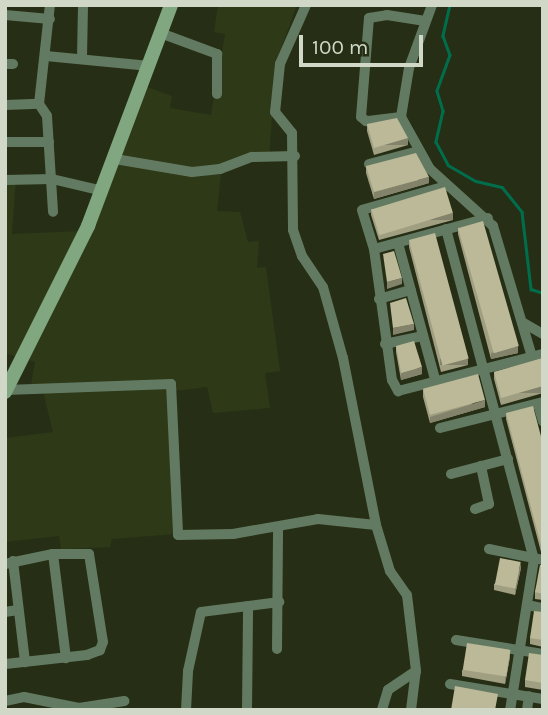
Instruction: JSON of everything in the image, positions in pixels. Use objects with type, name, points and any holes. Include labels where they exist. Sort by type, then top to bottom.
[{"type":"main road","points":[[6,391],[103,191],[163,34],[171,5]]},
{"type":"street","points":[[50,5],[39,104],[47,116],[53,212]]},
{"type":"street","points":[[82,58],[83,5]]},
{"type":"street","points":[[306,5],[280,64],[275,113],[292,133],[295,156],[293,230],[302,256],[323,286],[340,346],[376,525],[390,571],[407,595],[416,671],[411,710]]},
{"type":"street","points":[[432,5],[409,68],[401,117],[418,151],[446,186],[488,218],[522,322],[537,355],[398,391],[391,380],[374,249],[362,210],[446,186]]},
{"type":"street","points":[[8,12],[50,19]]},
{"type":"street","points":[[401,117],[366,121],[360,117],[369,18],[387,15],[424,21]]},
{"type":"street","points":[[163,34],[217,54],[217,94]]},
{"type":"street","points":[[46,56],[150,66]]},
{"type":"street","points":[[5,105],[39,104]]},
{"type":"street","points":[[5,142],[49,142]]},
{"type":"street","points":[[369,164],[418,151]]},
{"type":"street","points":[[116,159],[192,172],[220,169],[253,157],[295,156]]},
{"type":"street","points":[[5,180],[52,179],[103,191]]},
{"type":"street","points":[[374,249],[488,218]]},
{"type":"street","points":[[446,229],[538,560],[527,605],[510,710]]},
{"type":"street","points":[[398,243],[436,383]]},
{"type":"street","points":[[379,299],[411,290]]},
{"type":"street","points":[[522,322],[543,334]]},
{"type":"street","points":[[385,344],[423,335]]},
{"type":"street","points":[[6,391],[34,393],[171,384],[178,535],[278,527],[317,519],[376,525]]},
{"type":"street","points":[[440,428],[540,403],[543,421]]},
{"type":"street","points":[[451,474],[508,459]]},
{"type":"street","points":[[475,509],[489,504],[481,466]]},
{"type":"street","points":[[277,649],[278,527]]},
{"type":"street","points":[[489,549],[538,560]]},
{"type":"street","points":[[5,664],[66,658],[96,652],[103,642],[91,556],[80,550],[9,562],[25,662]]},
{"type":"street","points":[[53,554],[66,658]]},
{"type":"street","points":[[186,710],[188,671],[201,612],[279,602]]},
{"type":"street","points":[[527,605],[543,608]]},
{"type":"street","points":[[247,710],[248,606]]},
{"type":"street","points":[[5,612],[18,610]]},
{"type":"street","points":[[456,640],[543,654]]},
{"type":"street","points":[[382,710],[388,690],[416,671]]},
{"type":"street","points":[[450,684],[543,699]]},
{"type":"street","points":[[5,701],[24,696],[79,708],[124,701]]},
{"type":"street","points":[[527,710],[529,696]]},
{"type":"shaded area","points":[[218,5],[297,5],[276,62],[269,158],[243,160],[221,174],[217,211],[240,212],[248,242],[259,241],[257,268],[266,267],[280,371],[265,373],[270,408],[213,413],[207,387],[175,391],[177,534],[112,539],[110,547],[61,549],[59,536],[5,542],[5,438],[53,432],[43,391],[30,391],[35,362],[5,353],[5,178],[16,178],[12,234],[80,231],[139,84],[172,96],[170,108],[211,115],[225,34],[214,32]]},
{"type":"building","points":[[397,118],[408,138],[374,148],[367,124]]},
{"type":"building","points":[[416,153],[429,177],[374,192],[366,166]]},
{"type":"building","points":[[445,187],[453,213],[379,235],[371,210]]},
{"type":"building","points":[[483,221],[519,346],[494,353],[458,228]]},
{"type":"building","points":[[435,233],[469,359],[443,366],[409,240]]},
{"type":"building","points":[[394,251],[402,278],[387,282],[383,254]]},
{"type":"building","points":[[406,298],[414,324],[393,328],[390,303]]},
{"type":"building","points":[[414,341],[422,367],[401,373],[396,346]]},
{"type":"building","points":[[543,358],[543,386],[501,398],[494,372]]},
{"type":"building","points":[[478,374],[485,400],[430,415],[423,389]]},
{"type":"building","points":[[533,406],[543,444],[543,546],[506,413]]},
{"type":"building","points":[[500,558],[521,562],[515,589],[495,585]]},
{"type":"building","points":[[540,565],[543,565],[543,594],[535,592]]},
{"type":"building","points":[[534,611],[543,612],[543,640],[530,638]]},
{"type":"building","points":[[467,643],[510,650],[506,677],[463,670]]},
{"type":"building","points":[[529,653],[543,655],[543,683],[525,680]]},
{"type":"building","points":[[455,686],[498,694],[495,710],[451,710]]},
{"type":"waterway","points":[[450,5],[443,36],[450,55],[437,91],[443,111],[436,142],[448,165],[476,181],[502,187],[522,212],[531,289],[543,293]]}]
